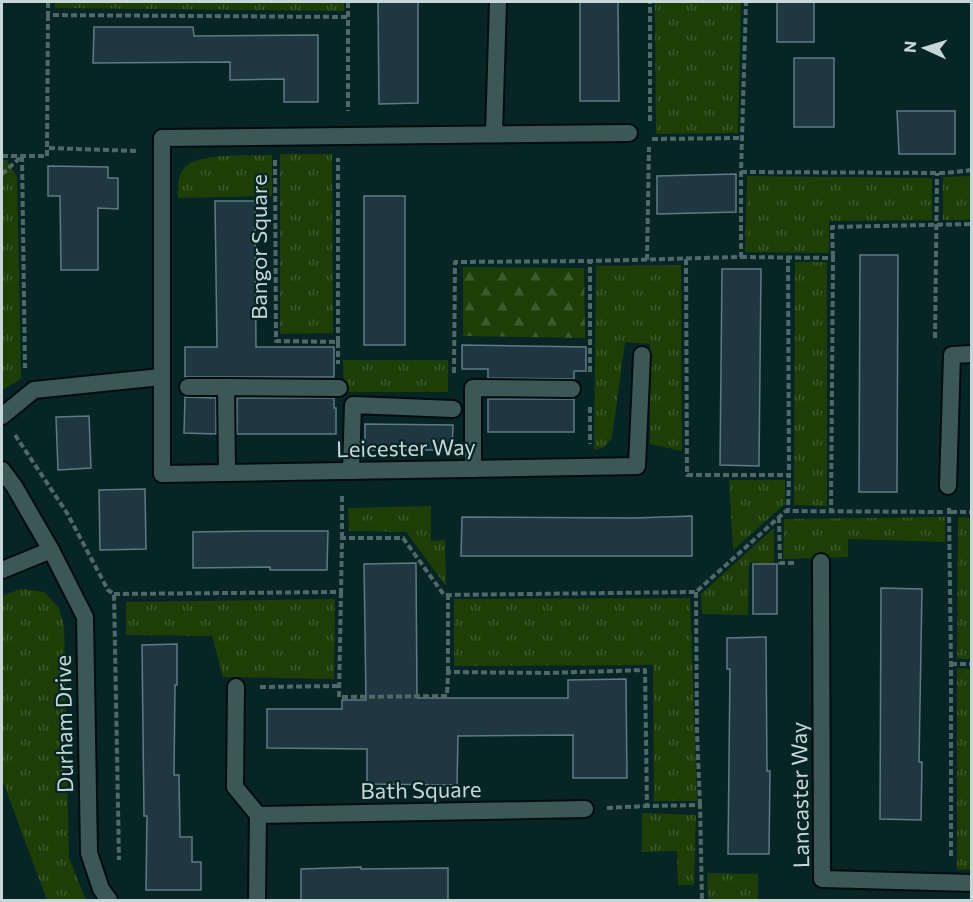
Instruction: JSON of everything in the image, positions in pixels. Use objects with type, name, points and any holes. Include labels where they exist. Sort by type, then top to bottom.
[{"type":"street","points":[[494,133],[498,2]]},
{"type":"street","points":[[162,152],[162,138],[629,133]]},
{"type":"street","name":"Leicester Way","points":[[162,152],[162,474],[637,466],[642,355]]},
{"type":"street","points":[[948,486],[952,355],[972,354]]},
{"type":"street","points":[[2,416],[34,390],[161,377]]},
{"type":"street","points":[[188,387],[339,388]]},
{"type":"street","points":[[226,387],[227,473]]},
{"type":"street","points":[[473,469],[473,388],[572,389]]},
{"type":"street","points":[[347,471],[353,405],[453,409]]},
{"type":"street","name":"Durham Drive","points":[[2,470],[14,486],[51,550],[85,617],[89,853],[101,889],[109,900]]},
{"type":"street","points":[[2,570],[51,550]]},
{"type":"street","name":"Lancaster Way","points":[[821,562],[822,879],[972,883]]},
{"type":"street","points":[[236,687],[236,788],[258,815],[257,900]]},
{"type":"street","name":"Bath Square","points":[[258,815],[585,809]]},
{"type":"path","points":[[2,156],[46,156],[48,2]]},
{"type":"path","points":[[343,136],[348,2]]},
{"type":"path","points":[[741,258],[741,138],[746,2]]},
{"type":"path","points":[[48,15],[348,17]]},
{"type":"path","points":[[629,133],[637,139],[741,138]]},
{"type":"path","name":"Bangor Square","points":[[275,138],[276,341],[338,342],[343,136]]},
{"type":"path","points":[[47,148],[162,152]]},
{"type":"path","points":[[2,174],[22,156]]},
{"type":"path","points":[[22,156],[25,378],[34,390]]},
{"type":"path","points":[[741,172],[937,173],[972,170]]},
{"type":"path","points":[[935,339],[937,173]]},
{"type":"path","points":[[831,511],[832,227],[972,224]]},
{"type":"path","points":[[788,257],[788,511]]},
{"type":"path","points":[[453,409],[455,262],[833,258]]},
{"type":"path","points":[[686,259],[687,475],[789,476]]},
{"type":"path","points":[[590,261],[590,382]]},
{"type":"path","points":[[590,404],[590,447]]},
{"type":"path","points":[[347,471],[342,538],[339,697],[447,696],[448,595]]},
{"type":"path","points":[[948,486],[951,664],[950,882]]},
{"type":"path","points":[[342,538],[403,538],[444,595],[696,592],[788,511],[972,512]]},
{"type":"path","points":[[779,517],[780,563],[821,562]]},
{"type":"path","points":[[114,594],[341,592]]},
{"type":"path","points":[[696,592],[702,900]]},
{"type":"path","points":[[951,664],[972,664]]},
{"type":"path","points":[[448,672],[548,673],[645,670],[647,806]]},
{"type":"path","points":[[236,687],[339,686]]},
{"type":"path","points":[[585,809],[700,805]]},
{"type":"green space","points":[[55,2],[344,2],[344,11],[55,8]]},
{"type":"green space","points":[[655,2],[741,2],[738,133],[656,134]]},
{"type":"green space","points":[[280,154],[332,154],[333,333],[280,334]]},
{"type":"green space","points":[[272,155],[272,196],[178,198],[181,174],[192,162],[214,157]]},
{"type":"green space","points":[[2,160],[7,160],[17,177],[21,379],[2,390]]},
{"type":"green space","points":[[747,176],[932,178],[932,220],[829,221],[829,253],[745,252]]},
{"type":"green space","points":[[971,176],[971,220],[943,220],[943,177]]},
{"type":"green space","points":[[795,262],[827,262],[827,506],[794,505]]},
{"type":"green space","points":[[681,265],[682,451],[650,444],[650,344],[625,342],[612,438],[603,448],[594,450],[596,266]]},
{"type":"green space","points":[[463,267],[584,268],[585,338],[463,336]]},
{"type":"green space","points":[[343,360],[448,360],[448,392],[344,392]]},
{"type":"green space","points":[[729,480],[785,480],[785,504],[733,550]]},
{"type":"green space","points":[[431,506],[431,541],[445,540],[446,586],[406,532],[349,531],[348,508]]},
{"type":"green space","points":[[945,517],[945,542],[848,539],[848,557],[783,559],[784,519]]},
{"type":"green space","points":[[958,517],[971,518],[971,659],[957,659]]},
{"type":"green space","points":[[774,528],[774,564],[749,562],[748,615],[702,614],[701,594]]},
{"type":"green space","points":[[21,589],[44,592],[59,608],[64,626],[69,858],[86,900],[47,900],[2,779],[2,596]]},
{"type":"green space","points":[[690,598],[697,801],[654,801],[653,665],[454,666],[454,599]]},
{"type":"green space","points":[[335,599],[334,679],[223,677],[212,636],[126,635],[126,602]]},
{"type":"green space","points":[[957,668],[971,669],[972,869],[957,870]]},
{"type":"green space","points":[[642,813],[696,815],[694,885],[678,885],[677,851],[642,852]]},
{"type":"green space","points":[[707,873],[758,874],[758,900],[708,900]]},
{"type":"building","points":[[378,2],[418,2],[418,103],[379,104]]},
{"type":"building","points":[[580,2],[618,2],[619,101],[580,101]]},
{"type":"building","points":[[777,2],[814,2],[814,42],[777,42]]},
{"type":"building","points":[[94,27],[193,27],[194,36],[318,35],[318,102],[284,102],[284,79],[230,80],[230,62],[93,63]]},
{"type":"building","points":[[794,58],[834,58],[834,127],[794,127]]},
{"type":"building","points":[[897,111],[955,111],[955,154],[899,154]]},
{"type":"building","points":[[48,166],[108,167],[108,178],[118,178],[118,209],[98,208],[98,270],[61,270],[60,196],[48,196]]},
{"type":"building","points":[[736,174],[736,212],[657,214],[657,176]]},
{"type":"building","points":[[364,196],[405,196],[405,345],[364,345]]},
{"type":"building","points":[[215,201],[255,201],[256,347],[334,347],[334,377],[185,377],[185,347],[217,347]]},
{"type":"building","points":[[860,255],[898,255],[897,492],[859,492]]},
{"type":"building","points":[[722,269],[761,269],[759,466],[720,465]]},
{"type":"building","points":[[462,345],[586,347],[586,371],[574,371],[574,379],[488,378],[488,369],[462,369]]},
{"type":"building","points":[[185,397],[216,398],[216,434],[184,433]]},
{"type":"building","points":[[237,398],[334,398],[336,434],[237,434]]},
{"type":"building","points":[[488,399],[574,399],[574,432],[488,432]]},
{"type":"building","points":[[89,416],[91,468],[58,470],[56,417]]},
{"type":"building","points":[[365,424],[453,425],[452,450],[365,450]]},
{"type":"building","points":[[145,489],[146,549],[100,550],[99,490]]},
{"type":"building","points":[[692,516],[692,556],[461,556],[462,517]]},
{"type":"building","points":[[328,531],[327,570],[270,570],[270,567],[193,568],[193,532]]},
{"type":"building","points":[[416,563],[417,698],[568,698],[568,680],[626,679],[627,778],[573,778],[573,735],[458,736],[457,785],[367,784],[367,749],[267,748],[267,709],[342,709],[342,700],[366,700],[364,564]]},
{"type":"building","points":[[753,564],[777,564],[777,614],[753,614]]},
{"type":"building","points":[[881,588],[922,589],[919,762],[922,762],[921,820],[880,819]]},
{"type":"building","points":[[766,637],[767,771],[770,771],[769,854],[728,854],[730,669],[727,669],[727,638]]},
{"type":"building","points":[[177,644],[174,775],[179,775],[180,837],[192,837],[192,862],[201,862],[201,890],[146,890],[147,816],[144,816],[142,645]]},
{"type":"building","points":[[361,867],[361,869],[448,868],[448,900],[301,900],[301,869]]}]
